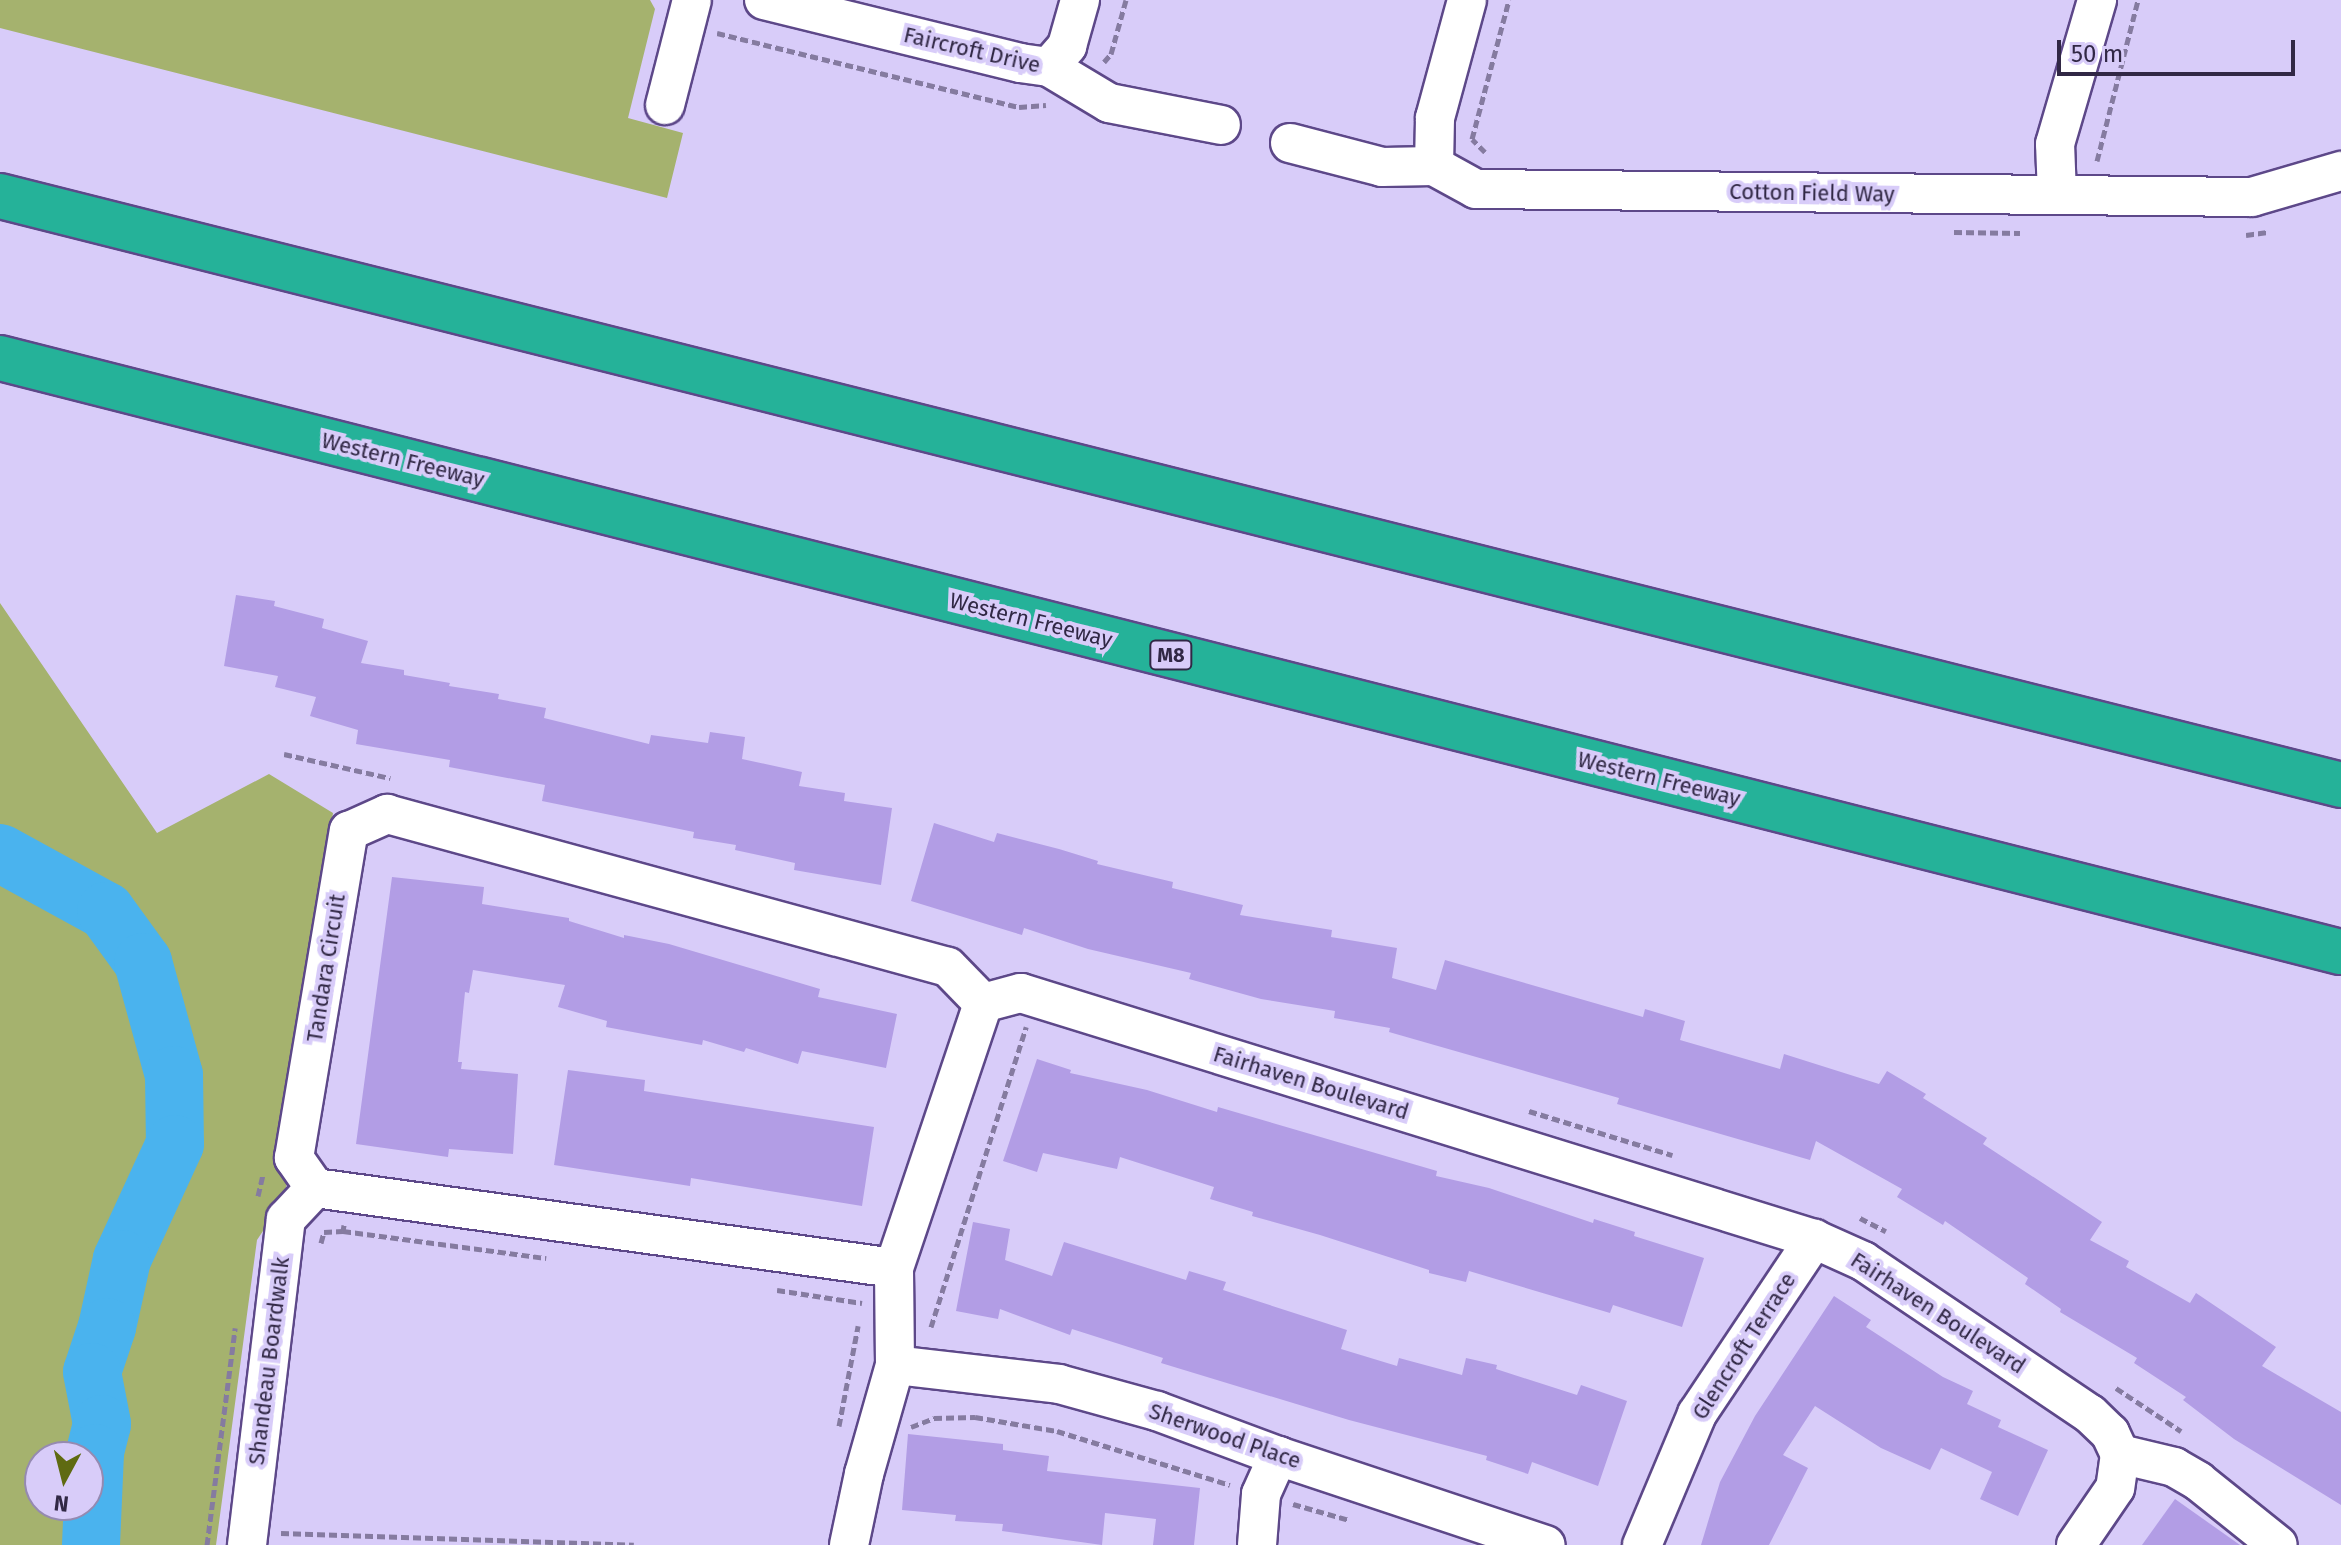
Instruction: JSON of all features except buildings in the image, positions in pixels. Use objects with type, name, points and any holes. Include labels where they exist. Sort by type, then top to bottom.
[{"type":"highway","points":[[0,196],[2341,785]]},
{"type":"highway","name":"Western Freeway","points":[[0,358],[2341,952]]},
{"type":"street","points":[[665,105],[692,0]]},
{"type":"street","name":"Faircroft Drive","points":[[764,0],[1020,63],[1049,67],[1109,103],[1221,125]]},
{"type":"street","points":[[1049,67],[1067,46],[1080,0]]},
{"type":"street","points":[[1434,166],[1435,118],[1467,0]]},
{"type":"street","points":[[2056,178],[2055,144],[2097,0]]},
{"type":"street","name":"Cotton Field Way","points":[[1290,143],[1382,167],[1434,166],[1476,189],[2056,178],[2252,197],[2341,171]]},
{"type":"street","name":"Tandara Circuit","points":[[315,1188],[294,1158],[349,831],[387,814],[948,967],[983,1003]]},
{"type":"street","name":"Fairhaven Boulevard","points":[[983,1003],[1021,993],[1814,1239],[1863,1261],[2090,1414],[2110,1433],[2120,1454]]},
{"type":"street","points":[[849,1545],[864,1474],[908,1367],[894,1268],[983,1003]]},
{"type":"street","points":[[315,1188],[894,1268]]},
{"type":"street","name":"Shandeau Boardwalk","points":[[248,1539],[286,1219],[315,1188]]},
{"type":"street","name":"Glencroft Terrace","points":[[1642,1545],[1697,1414],[1814,1239]]},
{"type":"street","name":"Sherwood Place","points":[[908,1367],[1059,1384],[1157,1411],[1278,1456],[1546,1545]]},
{"type":"street","points":[[2076,1545],[2115,1488],[2120,1454],[2174,1467],[2198,1481],[2278,1545]]},
{"type":"street","points":[[1257,1545],[1261,1494],[1278,1456]]},
{"type":"path","points":[[1493,154],[1484,151],[1472,139],[1509,0]]},
{"type":"path","points":[[2097,161],[2138,0]]},
{"type":"path","points":[[2056,178],[2097,161],[2112,161]]},
{"type":"path","points":[[1036,998],[943,1281],[908,1367],[905,1429],[934,1418],[975,1417],[1057,1431],[1363,1523]]},
{"type":"path","points":[[208,1532],[248,1539],[634,1545]]},
{"type":"green space","points":[[0,0],[650,0],[655,9],[628,118],[683,133],[667,198],[0,28]]},
{"type":"green space","points":[[0,603],[157,833],[269,774],[333,813],[285,1140],[291,1170],[281,1204],[257,1240],[216,1545],[0,1545]]},
{"type":"waterway","points":[[0,853],[106,911],[143,962],[174,1075],[175,1144],[122,1259],[107,1327],[92,1372],[102,1424],[95,1453],[91,1545]]}]
